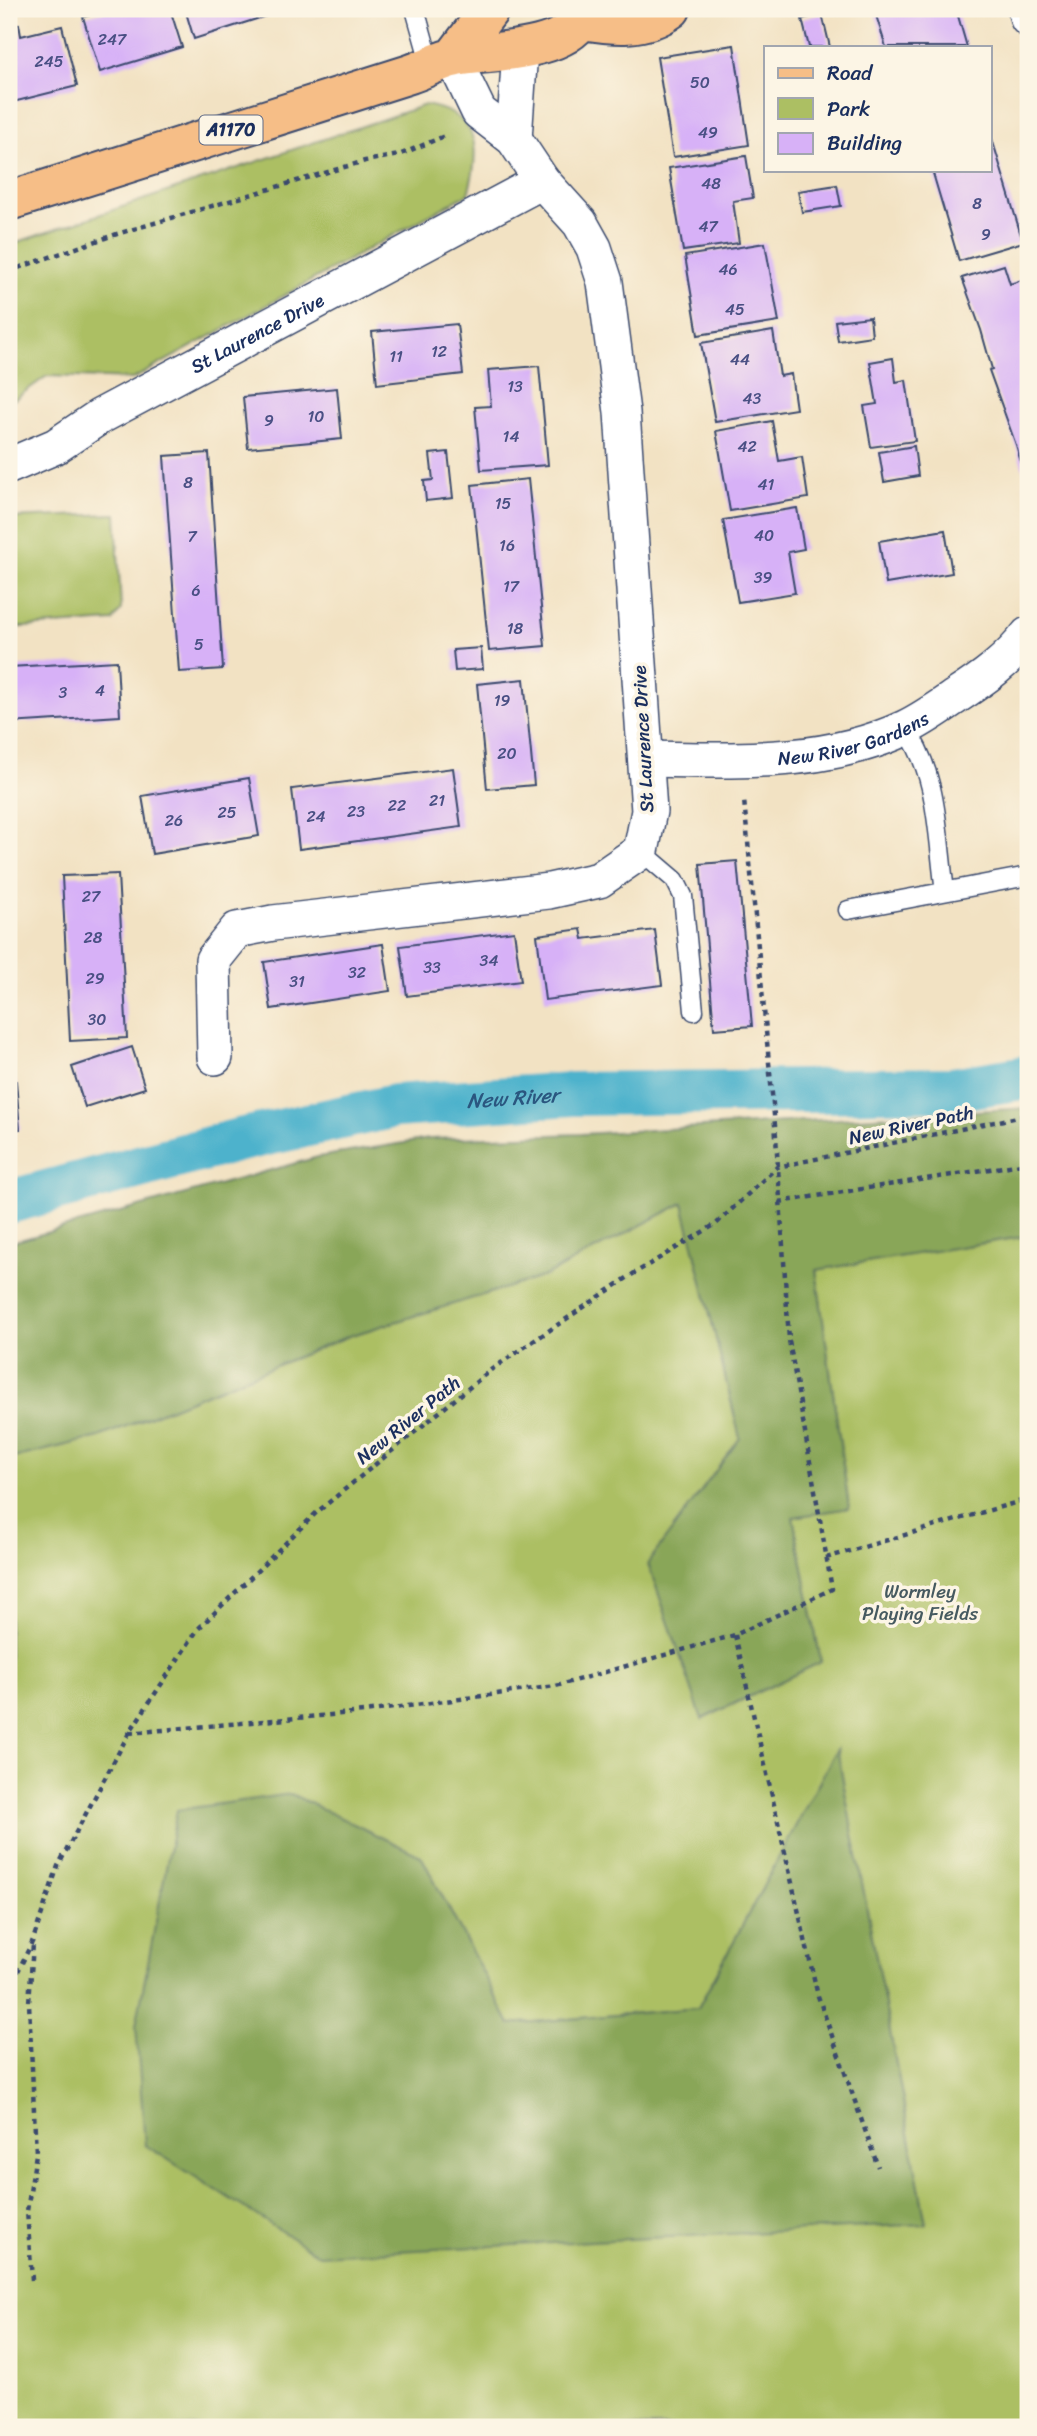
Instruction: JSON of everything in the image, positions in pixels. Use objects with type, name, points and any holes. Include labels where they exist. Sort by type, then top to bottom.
[{"type":"main road","points":[[442,62],[490,9]]},
{"type":"main road","points":[[577,14],[616,26],[656,20],[671,9]]},
{"type":"main road","name":"A1170","points":[[9,201],[442,62],[520,50],[575,30],[577,14]]},
{"type":"street","points":[[1025,9],[1028,19]]},
{"type":"street","points":[[514,138],[520,50]]},
{"type":"street","name":"St Laurence Drive","points":[[442,62],[479,112],[514,138],[542,181],[580,223],[594,248],[605,282],[622,412],[646,759],[649,811],[640,851]]},
{"type":"street","name":"St Laurence Drive","points":[[9,466],[55,446],[99,417],[542,181]]},
{"type":"street","name":"New River Gardens","points":[[646,759],[740,760],[823,753],[905,728],[998,668],[1028,635]]},
{"type":"street","points":[[215,1057],[213,960],[236,930],[273,923],[549,891],[599,880],[640,851]]},
{"type":"lane","points":[[415,9],[442,62]]},
{"type":"lane","points":[[905,728],[917,744],[929,775],[944,891]]},
{"type":"lane","points":[[640,851],[675,880],[683,895],[694,1011]]},
{"type":"lane","points":[[848,910],[1028,876]]},
{"type":"path","points":[[9,271],[117,234],[365,160],[399,155],[448,134],[461,119],[479,112]]},
{"type":"path","points":[[129,1732],[364,1712],[556,1686],[735,1635],[832,1589],[789,1340],[776,1136],[740,760]]},
{"type":"path","name":"New River Path","points":[[9,1990],[33,1940],[58,1866],[129,1732],[198,1629],[316,1513],[492,1369],[634,1274],[716,1224],[777,1167],[1028,1115]]},
{"type":"path","points":[[779,1202],[1028,1163]]},
{"type":"path","points":[[826,1558],[1028,1499]]},
{"type":"path","points":[[735,1635],[818,1996],[878,2167]]},
{"type":"path","points":[[32,2280],[27,2211],[36,2154],[29,2003],[33,1940]]},
{"type":"green space","points":[[425,105],[457,116],[472,136],[475,148],[468,194],[133,379],[47,376],[9,403],[9,245]]},
{"type":"green space","points":[[116,514],[121,609],[113,621],[9,628],[9,518]]},
{"type":"green space","points":[[1028,1108],[1028,1236],[816,1270],[849,1508],[793,1517],[821,1662],[702,1719],[648,1563],[740,1438],[683,1203],[545,1276],[349,1336],[99,1437],[9,1459],[9,1243],[318,1157],[429,1139],[581,1134]]},
{"type":"green space","name":"Wormley Playing Fields","points":[[683,1203],[740,1438],[648,1564],[703,1719],[821,1662],[793,1517],[849,1508],[816,1270],[1028,1236],[1028,2427],[9,2427],[9,1459],[99,1437],[349,1336],[554,1271]],"holes":[[[837,1750],[926,2224],[145,2145],[421,1856],[510,2024],[698,2008]]]},
{"type":"green space","points":[[837,1749],[926,2224],[319,2255],[145,2145],[136,2026],[177,1810],[291,1794],[421,1856],[510,2024],[698,2008]]},
{"type":"building","points":[[112,9],[170,9],[182,47],[100,72],[83,17]]},
{"type":"building","points":[[185,9],[288,9],[194,39]]},
{"type":"building","points":[[874,9],[956,9],[967,46],[886,46]]},
{"type":"building","points":[[822,14],[830,46],[809,46],[802,19]]},
{"type":"building","points":[[19,24],[21,36],[62,26],[77,86],[9,103],[9,26]]},
{"type":"building","points":[[734,45],[749,145],[673,157],[657,57]]},
{"type":"building","points":[[992,139],[1023,242],[959,261],[933,172],[992,172]]},
{"type":"building","points":[[746,156],[753,198],[733,201],[739,243],[683,251],[669,168]]},
{"type":"building","points":[[837,185],[841,206],[802,212],[798,191]]},
{"type":"building","points":[[765,243],[779,322],[698,335],[685,256]]},
{"type":"building","points":[[1004,265],[1010,284],[1028,278],[1027,495],[1024,484],[1027,483],[1016,445],[989,370],[992,369],[981,330],[962,278]]},
{"type":"building","points":[[870,317],[872,336],[838,341],[835,321]]},
{"type":"building","points":[[457,324],[463,374],[377,384],[372,332]]},
{"type":"building","points":[[773,331],[780,376],[791,374],[796,409],[715,422],[701,343]]},
{"type":"building","points":[[893,358],[896,382],[906,380],[915,441],[871,447],[864,406],[877,404],[870,362]]},
{"type":"building","points":[[539,366],[548,465],[481,470],[475,407],[491,406],[488,370]]},
{"type":"building","points":[[337,388],[342,439],[248,448],[243,397]]},
{"type":"building","points":[[772,421],[779,461],[802,457],[808,498],[730,511],[716,431]]},
{"type":"building","points":[[914,446],[918,476],[884,482],[879,452]]},
{"type":"building","points":[[448,452],[453,498],[426,501],[424,481],[433,480],[430,454]]},
{"type":"building","points":[[209,453],[223,669],[179,672],[164,456]]},
{"type":"building","points":[[528,479],[545,646],[489,651],[472,485]]},
{"type":"building","points":[[797,508],[804,549],[788,552],[795,593],[738,602],[723,520]]},
{"type":"building","points":[[945,530],[952,573],[886,584],[879,541]]},
{"type":"building","points":[[481,648],[483,669],[455,671],[453,650]]},
{"type":"building","points":[[117,661],[120,716],[9,723],[9,667]]},
{"type":"building","points":[[524,679],[534,785],[487,789],[477,684]]},
{"type":"building","points":[[453,768],[461,827],[299,849],[292,789]]},
{"type":"building","points":[[249,778],[259,836],[152,854],[142,796]]},
{"type":"building","points":[[737,861],[752,1026],[714,1029],[700,864]]},
{"type":"building","points":[[118,874],[127,1038],[70,1041],[62,876]]},
{"type":"building","points":[[581,929],[583,939],[655,930],[662,985],[545,1000],[537,935]]},
{"type":"building","points":[[514,931],[521,981],[407,996],[400,946]]},
{"type":"building","points":[[383,944],[390,991],[271,1009],[264,962]]},
{"type":"building","points":[[132,1047],[145,1088],[85,1107],[72,1067]]},
{"type":"building","points":[[16,1081],[20,1129],[9,1130],[9,1082]]},
{"type":"waterway","name":"New River","points":[[9,1202],[239,1140],[395,1106],[572,1094],[953,1089],[1028,1077]]}]
